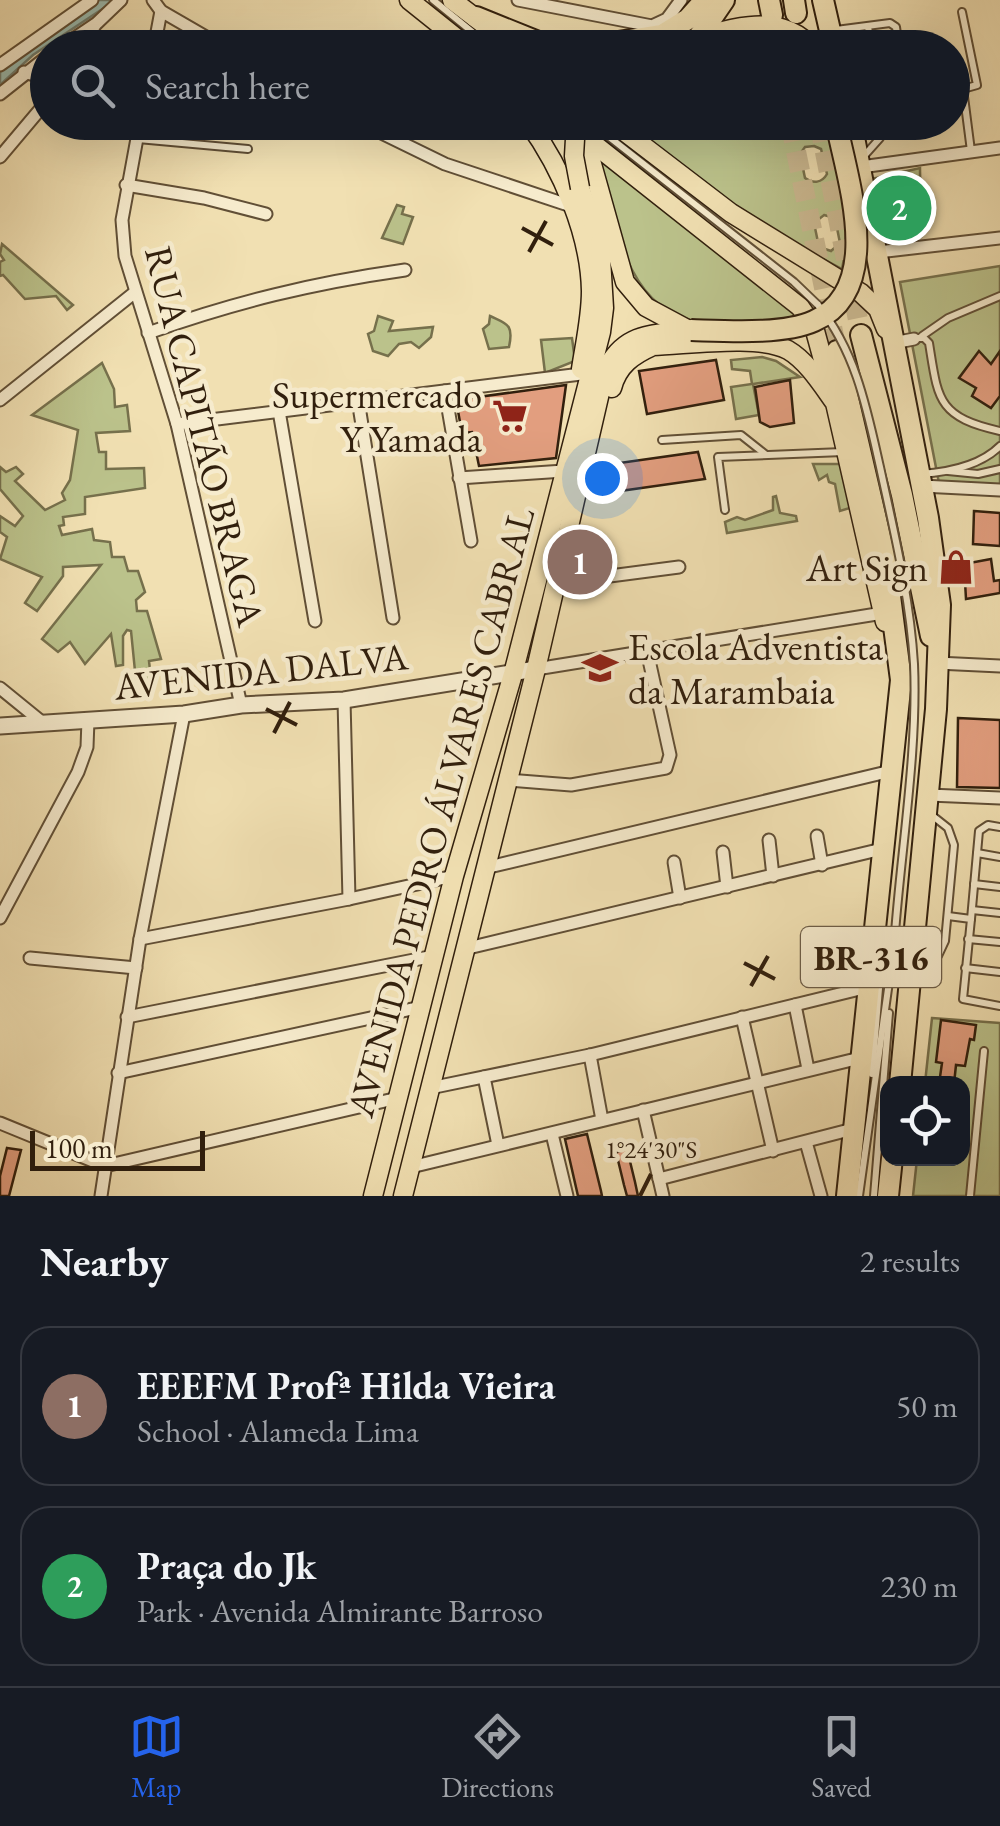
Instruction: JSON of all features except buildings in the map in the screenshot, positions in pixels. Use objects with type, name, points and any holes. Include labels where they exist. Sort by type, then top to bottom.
[{"type":"highway","points":[[673,30],[705,0]]},
{"type":"highway","points":[[701,30],[724,0]]},
{"type":"highway","points":[[820,0],[826,30]]},
{"type":"highway","points":[[476,17],[508,30]]},
{"type":"highway","points":[[689,330],[804,324],[824,315],[844,294],[855,268],[858,246],[839,140]]},
{"type":"highway","name":"BR-316","points":[[855,140],[921,480],[940,605],[928,804],[901,1076]]},
{"type":"highway","name":"BR-316","points":[[862,335],[902,495],[937,663]]},
{"type":"highway","name":"BR-316","points":[[836,351],[852,450],[885,558],[901,680],[860,1058],[860,1133],[846,1196]]},
{"type":"highway","points":[[888,1196],[891,1166]]},
{"type":"main road","points":[[409,0],[444,30]]},
{"type":"main road","points":[[452,0],[492,30]]},
{"type":"main road","points":[[739,30],[764,25],[788,30]]},
{"type":"main road","points":[[539,140],[554,164],[580,228],[590,279],[589,320],[570,444]]},
{"type":"main road","points":[[580,140],[574,156],[580,188],[612,274],[632,306],[659,324],[689,330]]},
{"type":"main road","points":[[587,140],[625,282],[646,308],[689,330]]},
{"type":"main road","points":[[598,140],[800,307],[814,327],[852,450],[884,613],[896,719]]},
{"type":"main road","points":[[636,140],[732,213],[861,293],[878,309],[893,343]]},
{"type":"main road","points":[[570,444],[601,332],[604,308],[600,242]]},
{"type":"main road","name":"AVENIDA PEDRO ÁLVARES CABRAL","points":[[403,1196],[536,670],[605,371],[619,347],[633,338],[689,330]]},
{"type":"main road","points":[[573,512],[585,490],[619,369],[637,353],[654,346],[753,343],[780,347],[804,364],[835,403]]},
{"type":"main road","name":"AVENIDA PEDRO ÁLVARES CABRAL","points":[[373,1196],[454,876],[513,674],[570,444]]},
{"type":"street","points":[[48,30],[92,0]]},
{"type":"street","points":[[87,30],[121,0]]},
{"type":"street","points":[[518,0],[652,26],[667,19],[681,0]]},
{"type":"street","points":[[155,30],[157,4],[198,30]]},
{"type":"street","points":[[93,30],[97,23]]},
{"type":"street","points":[[1,62],[30,42]]},
{"type":"street","points":[[0,94],[30,68]]},
{"type":"street","points":[[24,72],[30,74]]},
{"type":"street","points":[[0,158],[30,122]]},
{"type":"street","name":"RUA CAPITÃO BRAGA","points":[[136,140],[122,220],[126,256],[134,293],[177,424],[241,705]]},
{"type":"street","points":[[396,140],[445,164],[570,206]]},
{"type":"street","points":[[860,164],[1000,148]]},
{"type":"street","points":[[126,185],[204,198],[266,214]]},
{"type":"street","points":[[878,252],[1000,238]]},
{"type":"street","points":[[148,333],[232,304],[328,281],[404,270]]},
{"type":"street","points":[[0,400],[134,293]]},
{"type":"street","points":[[893,343],[917,338]]},
{"type":"street","points":[[177,424],[580,374]]},
{"type":"street","points":[[445,392],[471,541]]},
{"type":"street","points":[[358,400],[392,618]]},
{"type":"street","points":[[279,411],[315,620]]},
{"type":"street","points":[[459,478],[564,471]]},
{"type":"street","points":[[921,480],[1000,490]]},
{"type":"street","points":[[556,583],[679,567]]},
{"type":"street","name":"AVENIDA DALVA","points":[[0,726],[344,700],[884,613]]},
{"type":"street","points":[[507,780],[571,785],[666,768],[670,756],[647,651]]},
{"type":"street","points":[[937,663],[1000,666]]},
{"type":"street","points":[[0,688],[43,723]]},
{"type":"street","points":[[344,700],[349,900]]},
{"type":"street","points":[[101,1196],[140,939],[184,714]]},
{"type":"street","points":[[0,918],[78,772],[87,746],[88,720]]},
{"type":"street","points":[[485,868],[891,771]]},
{"type":"street","points":[[928,804],[1000,798]]},
{"type":"street","points":[[817,836],[822,864]]},
{"type":"street","points":[[768,840],[773,876]]},
{"type":"street","points":[[464,949],[882,849]]},
{"type":"street","points":[[722,852],[726,887]]},
{"type":"street","points":[[674,862],[680,898]]},
{"type":"street","points":[[140,939],[454,876]]},
{"type":"street","points":[[127,1018],[434,956]]},
{"type":"street","points":[[30,958],[136,968]]},
{"type":"street","points":[[430,1088],[590,1055],[868,987]]},
{"type":"street","points":[[795,1005],[808,1070]]},
{"type":"street","points":[[118,1074],[421,1007]]},
{"type":"street","points":[[742,1017],[773,1151]]},
{"type":"street","points":[[590,1055],[602,1120]]},
{"type":"street","points":[[410,1166],[860,1058]]},
{"type":"street","points":[[484,1077],[498,1145]]},
{"type":"street","points":[[0,1123],[105,1166],[398,1098]]},
{"type":"street","points":[[643,1110],[662,1196]]},
{"type":"street","points":[[659,1179],[806,1142],[860,1133]]},
{"type":"street","points":[[552,1134],[567,1196]]},
{"type":"street","points":[[806,1142],[820,1196]]},
{"type":"lane","points":[[433,0],[470,30]]},
{"type":"lane","points":[[962,12],[966,30]]},
{"type":"lane","points":[[860,30],[890,23],[896,30]]},
{"type":"lane","points":[[970,51],[977,85],[970,87]]},
{"type":"lane","points":[[970,139],[972,152]]},
{"type":"lane","points":[[147,140],[248,149]]},
{"type":"lane","points":[[601,140],[740,240],[818,305],[836,328],[856,372],[893,526],[911,631],[912,722],[874,1196]]},
{"type":"lane","points":[[860,164],[878,140]]},
{"type":"lane","points":[[917,338],[948,318],[1000,296]]},
{"type":"lane","points":[[917,338],[929,343],[937,392],[944,406],[1000,431]]},
{"type":"lane","points":[[662,440],[740,435],[766,455]]},
{"type":"lane","points":[[921,480],[981,459],[1000,446]]},
{"type":"lane","points":[[725,510],[718,458],[852,450]]},
{"type":"lane","points":[[947,471],[978,474],[1000,469]]},
{"type":"lane","points":[[910,973],[938,956],[946,941],[953,837],[928,804]]},
{"type":"lane","points":[[1000,827],[982,826],[964,1000],[1000,1006]]},
{"type":"lane","points":[[977,854],[1000,857]]},
{"type":"lane","points":[[974,884],[1000,886]]},
{"type":"lane","points":[[858,1196],[860,1133],[880,970],[880,890]]},
{"type":"lane","points":[[948,916],[1000,914]]},
{"type":"lane","points":[[968,939],[1000,942]]},
{"type":"lane","points":[[860,1133],[894,946]]},
{"type":"lane","points":[[965,968],[1000,972]]},
{"type":"lane","points":[[970,1196],[984,1051]]},
{"type":"green space","points":[[647,140],[833,140],[845,214],[842,269],[761,226]],"holes":[[[805,147],[821,149],[827,174],[817,182],[811,181],[805,178],[800,154]],[[824,215],[835,218],[840,243],[831,251],[819,247],[814,223]]]},
{"type":"green space","points":[[598,156],[795,313],[797,320],[707,323],[671,312],[651,297],[625,255]]},
{"type":"green space","points":[[920,168],[921,237],[884,244],[872,179]]},
{"type":"green space","points":[[397,205],[404,207],[402,214],[413,217],[403,244],[382,238]]},
{"type":"green space","points":[[2,244],[73,305],[67,310],[56,296],[25,299],[0,276]]},
{"type":"green space","points":[[1000,266],[1000,486],[939,483],[900,282]]},
{"type":"green space","points":[[378,316],[393,321],[389,331],[433,327],[431,337],[419,348],[411,342],[399,344],[388,356],[373,351],[368,334],[374,331]]},
{"type":"green space","points":[[490,316],[508,326],[509,347],[489,349],[483,329]]},
{"type":"green space","points":[[572,338],[575,361],[545,373],[541,340]]},
{"type":"green space","points":[[762,357],[800,377],[753,384],[759,415],[736,419],[731,387],[752,384],[750,371],[732,369],[731,360]]},
{"type":"green space","points":[[102,363],[114,389],[115,407],[127,405],[130,431],[96,433],[99,452],[106,452],[106,469],[144,468],[145,488],[85,497],[85,514],[63,517],[64,525],[59,526],[62,535],[92,529],[94,540],[110,542],[112,557],[124,557],[128,571],[138,571],[145,592],[136,600],[137,611],[147,611],[161,659],[149,661],[151,679],[136,681],[131,631],[123,636],[123,665],[116,666],[111,634],[85,664],[70,642],[58,652],[42,639],[101,565],[63,567],[63,576],[37,611],[25,603],[42,577],[0,559],[7,537],[0,532],[0,516],[15,526],[23,516],[0,489],[0,467],[6,472],[16,467],[23,474],[15,481],[45,510],[65,500],[62,493],[70,480],[78,430],[32,415]]},
{"type":"green space","points":[[813,464],[842,464],[853,507],[840,511],[835,484],[829,482],[827,475],[819,480]]},
{"type":"green space","points":[[776,496],[780,513],[796,516],[797,521],[727,533],[725,522],[773,510]]},
{"type":"green space","points":[[932,1018],[1000,1023],[1000,1196],[913,1196],[916,1166],[970,1166],[970,1076],[926,1076]]},
{"type":"water","points":[[97,0],[116,0],[71,30],[57,30]]},
{"type":"water","points":[[30,50],[30,58],[0,85],[0,72]]},
{"type":"tunnel","points":[[794,140],[837,351]]},
{"type":"tunnel","points":[[823,140],[861,335]]},
{"type":"place","name":"Praça do Jk","points":[[899,208]]},
{"type":"place","name":"Supermercado Y Yamada","points":[[510,416]]},
{"type":"place","name":"EEEFM Profª Hilda Vieira","points":[[580,562]]},
{"type":"place","name":"Art Sign","points":[[956,567]]},
{"type":"place","name":"Escola Adventista da Marambaia","points":[[600,668]]}]
